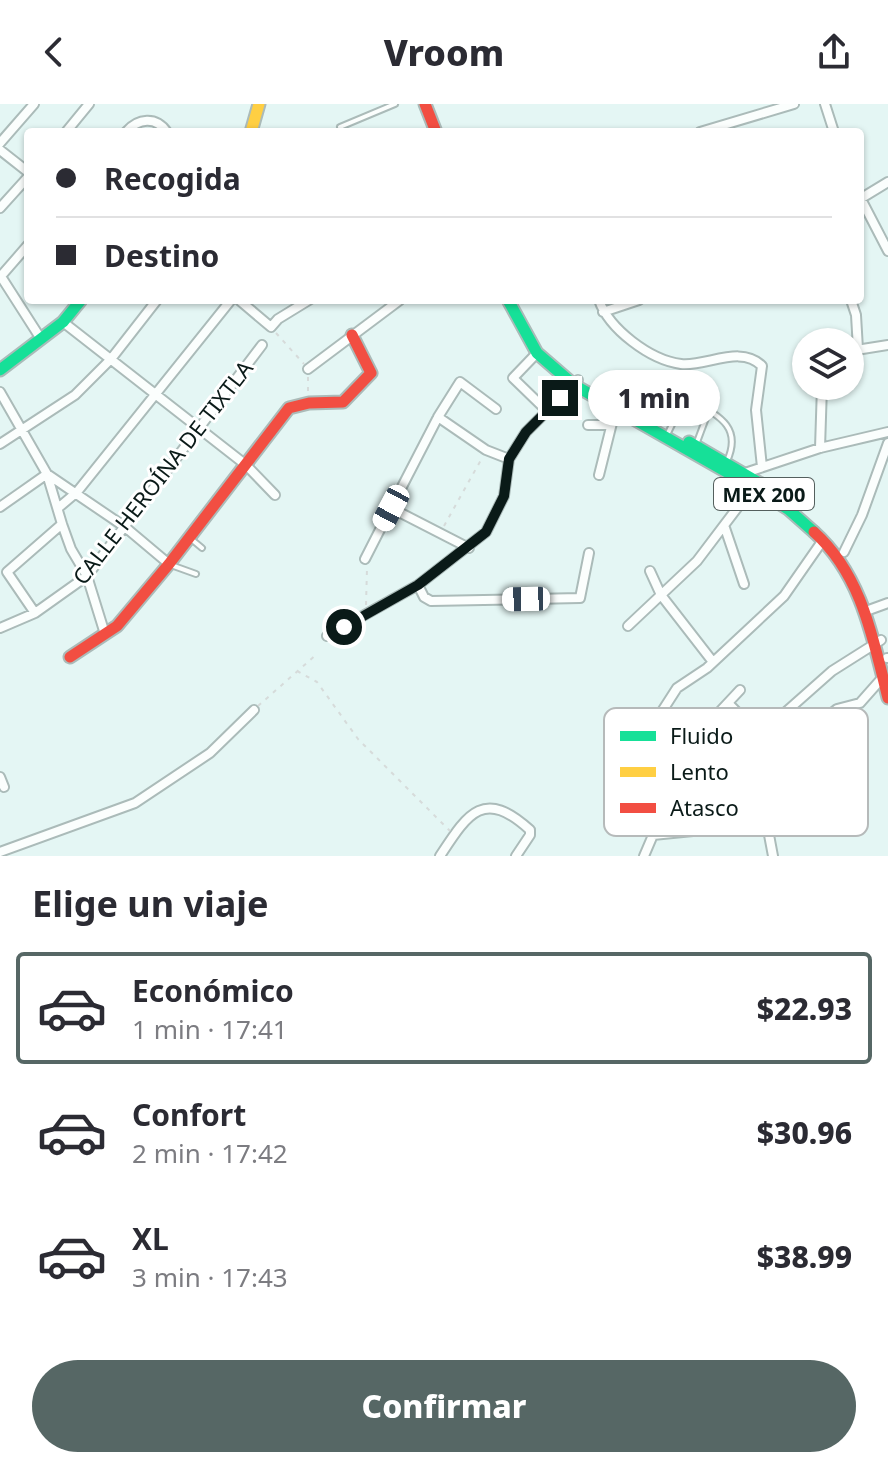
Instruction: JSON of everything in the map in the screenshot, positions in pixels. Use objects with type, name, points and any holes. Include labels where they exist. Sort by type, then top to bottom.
[{"type":"main road","points":[[252,128],[259,104]]},
{"type":"main road","points":[[425,104],[434,128]]},
{"type":"main road","points":[[432,104],[441,128]]},
{"type":"main road","points":[[0,370],[63,322],[78,304]]},
{"type":"main road","name":"MEX 200","points":[[510,304],[537,353],[615,411],[667,434]]},
{"type":"main road","name":"MEX 200","points":[[518,304],[539,342],[576,382],[795,505],[824,529],[844,552],[869,610],[888,698]]},
{"type":"main road","points":[[70,657],[117,626],[169,564],[289,408],[309,403],[343,402],[371,373],[352,335]]},
{"type":"main road","name":"MEX 200","points":[[732,470],[788,509],[823,540],[869,610]]},
{"type":"main road","name":"MEX 200","points":[[878,642],[888,660]]},
{"type":"street","points":[[0,143],[34,104]]},
{"type":"street","points":[[69,128],[89,104]]},
{"type":"street","points":[[713,128],[794,104]]},
{"type":"street","points":[[825,104],[833,128]]},
{"type":"street","points":[[130,128],[133,124],[151,120],[164,128]]},
{"type":"street","points":[[0,150],[24,171]]},
{"type":"street","points":[[0,208],[24,179]]},
{"type":"street","points":[[864,196],[888,182]]},
{"type":"street","points":[[864,204],[884,232],[888,251]]},
{"type":"street","points":[[24,250],[1,276],[41,339]]},
{"type":"street","points":[[0,444],[75,395],[111,359],[154,304]]},
{"type":"street","points":[[58,508],[77,492],[228,304]]},
{"type":"street","points":[[244,304],[271,327],[302,304]]},
{"type":"street","points":[[308,369],[395,304]]},
{"type":"street","points":[[600,304],[603,312],[624,334],[657,355],[681,364],[734,357],[757,361],[762,371],[756,410],[762,467]]},
{"type":"street","points":[[603,312],[627,304]]},
{"type":"street","points":[[852,304],[855,328]]},
{"type":"street","points":[[63,322],[246,465],[275,495]]},
{"type":"street","name":"CALLE HEROÍNA DE TIXTLA","points":[[0,628],[35,613],[87,576],[262,345]]},
{"type":"street","points":[[864,349],[888,345]]},
{"type":"street","points":[[537,353],[513,378],[546,410]]},
{"type":"street","points":[[365,559],[438,417],[460,382],[496,409]]},
{"type":"street","points":[[327,636],[418,585],[486,532],[504,496],[509,459],[526,432],[576,382]]},
{"type":"street","points":[[0,392],[47,474],[71,549],[87,576],[105,634]]},
{"type":"street","points":[[820,448],[822,400]]},
{"type":"street","points":[[599,475],[609,425],[615,411]]},
{"type":"street","points":[[438,417],[486,450],[509,459]]},
{"type":"street","points":[[588,425],[609,425]]},
{"type":"street","points":[[732,470],[762,467],[820,448],[888,432]]},
{"type":"street","points":[[844,552],[862,515],[888,443]]},
{"type":"street","points":[[47,474],[125,527],[169,564]]},
{"type":"street","points":[[0,507],[47,474]]},
{"type":"street","points":[[628,626],[697,561],[725,528],[753,487]]},
{"type":"street","points":[[391,508],[469,548]]},
{"type":"street","points":[[35,613],[7,572],[62,524]]},
{"type":"street","points":[[725,528],[744,584]]},
{"type":"street","points":[[664,708],[677,688],[713,662],[784,596],[823,540]]},
{"type":"street","points":[[418,585],[424,597],[431,601],[580,598],[589,553]]},
{"type":"street","points":[[650,571],[661,595],[713,662]]},
{"type":"street","points":[[869,610],[888,603]]},
{"type":"street","points":[[790,708],[832,671],[878,642]]},
{"type":"street","points":[[841,708],[860,703],[883,677]]},
{"type":"street","points":[[723,708],[740,690]]},
{"type":"street","points":[[728,703],[733,708]]},
{"type":"street","points":[[0,852],[135,803],[210,753],[254,710]]},
{"type":"street","points":[[0,777],[4,787]]},
{"type":"street","points":[[440,856],[469,814],[486,809],[501,810],[530,830],[516,856]]},
{"type":"street","points":[[644,856],[653,836]]},
{"type":"street","points":[[769,836],[773,856]]},
{"type":"lane","points":[[340,127],[395,104]]},
{"type":"lane","points":[[667,434],[686,400],[709,410],[728,425],[732,470]]},
{"type":"lane","points":[[695,449],[709,410]]},
{"type":"lane","points":[[188,536],[202,548]]},
{"type":"lane","points":[[169,564],[183,572],[196,574]]},
{"type":"path","points":[[271,327],[308,369],[309,403]]},
{"type":"path","points":[[441,533],[486,450]]},
{"type":"path","points":[[362,618],[368,597],[365,559]]},
{"type":"path","points":[[254,710],[318,653]]},
{"type":"path","points":[[297,671],[317,682],[358,739],[454,835]]},
{"type":"traffic: fast","points":[[0,370],[63,322],[78,304]]},
{"type":"traffic: fast","points":[[510,304],[537,353],[574,385],[753,487],[788,509],[814,532]]},
{"type":"traffic: fast","points":[[689,442],[763,485]]},
{"type":"traffic: slow","points":[[252,128],[259,104]]},
{"type":"traffic: jam","points":[[425,104],[434,128]]},
{"type":"traffic: jam","points":[[70,657],[117,626],[169,564],[289,408],[309,403],[343,402],[371,373],[352,335]]},
{"type":"traffic: jam","points":[[814,532],[844,568],[855,588],[871,631],[888,698]]},
{"type":"route","points":[[344,627],[418,585],[486,532],[504,496],[509,459],[526,432],[560,398]]}]
